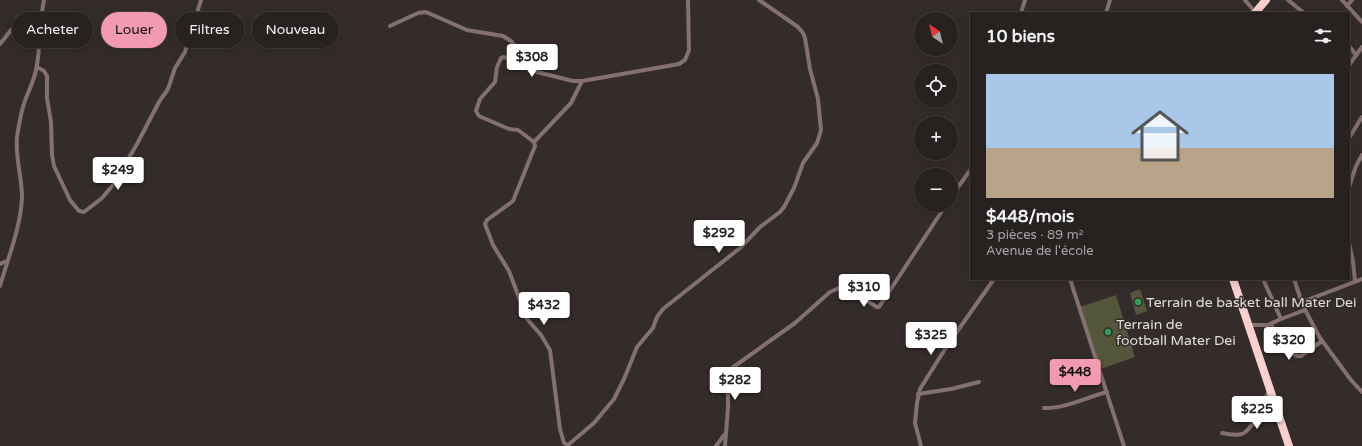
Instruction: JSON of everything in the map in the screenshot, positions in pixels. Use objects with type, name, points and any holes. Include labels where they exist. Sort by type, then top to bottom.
[{"type":"highway","points":[[1256,12],[1266,0]]},
{"type":"highway","points":[[1232,280],[1288,446]]},
{"type":"street","points":[[0,286],[3,262],[21,210],[21,192],[16,152],[19,124],[25,99],[33,82],[37,67],[44,0]]},
{"type":"street","points":[[37,67],[43,70],[46,76],[46,98],[51,122],[52,155],[54,166],[62,186],[70,200],[79,211],[84,212],[102,198],[113,185],[166,92],[175,68],[185,52],[201,0]]},
{"type":"street","points":[[390,26],[418,13],[426,12],[467,30],[503,36],[511,41],[532,68],[537,72],[573,81],[582,81],[679,64],[685,60],[689,50],[688,0]]},
{"type":"street","points":[[582,81],[571,102],[534,142],[535,146],[513,201],[487,220],[485,224],[493,245],[509,271],[527,319],[541,335],[550,350],[560,431],[564,443],[568,445],[594,423],[614,398],[624,380],[637,347],[653,328],[657,316],[663,309],[740,248],[784,207],[794,188],[803,163],[817,143],[821,130],[821,122],[818,99],[803,33],[798,27],[759,0]]},
{"type":"street","points":[[1021,12],[1025,0]]},
{"type":"street","points":[[1106,12],[1110,0]]},
{"type":"street","points":[[1245,0],[1254,12]]},
{"type":"street","points":[[1288,0],[1303,12]]},
{"type":"street","points":[[1342,0],[1362,22]]},
{"type":"street","points":[[1347,6],[1352,0]]},
{"type":"street","points":[[0,44],[11,30]]},
{"type":"street","points":[[1350,47],[1356,55]]},
{"type":"street","points":[[1350,63],[1362,47]]},
{"type":"street","points":[[519,50],[516,59],[513,61],[501,58],[497,67],[495,82],[480,99],[476,111],[479,116],[509,129],[516,130],[534,142]]},
{"type":"street","points":[[1350,136],[1362,117]]},
{"type":"street","points":[[1350,184],[1354,171],[1362,155]]},
{"type":"street","points":[[958,187],[970,170]]},
{"type":"street","points":[[724,446],[728,408],[728,373],[732,368],[795,323],[830,292],[839,288],[846,288],[879,307],[941,212]]},
{"type":"street","points":[[1350,248],[1355,281]]},
{"type":"street","points":[[1302,302],[1362,279]]},
{"type":"street","points":[[921,446],[915,423],[918,394],[924,381],[993,280]]},
{"type":"street","points":[[1070,280],[1124,446]]},
{"type":"street","points":[[1263,280],[1281,319]]},
{"type":"street","points":[[1294,280],[1305,310],[1322,341],[1351,380],[1362,392]]},
{"type":"street","points":[[1345,280],[1347,284]]},
{"type":"street","points":[[1247,325],[1271,324],[1305,310]]},
{"type":"street","points":[[1271,324],[1281,346],[1297,356],[1302,356],[1322,341]]},
{"type":"street","points":[[918,394],[951,389],[979,382]]},
{"type":"street","points":[[1222,433],[1236,435],[1246,431],[1255,419],[1269,390]]},
{"type":"street","points":[[1044,408],[1053,408],[1107,392]]},
{"type":"street","points":[[716,446],[725,433]]},
{"type":"green space","name":"Terrain de basket ball Mater Dei","points":[[1140,289],[1147,311],[1136,315],[1130,293]]},
{"type":"green space","name":"Terrain de football Mater Dei","points":[[1116,295],[1135,357],[1101,369],[1080,307]]},
{"type":"place","name":"Terrain de basket ball Mater Dei","points":[[1138,302]]},
{"type":"place","name":"Terrain de football Mater Dei","points":[[1108,332]]}]
